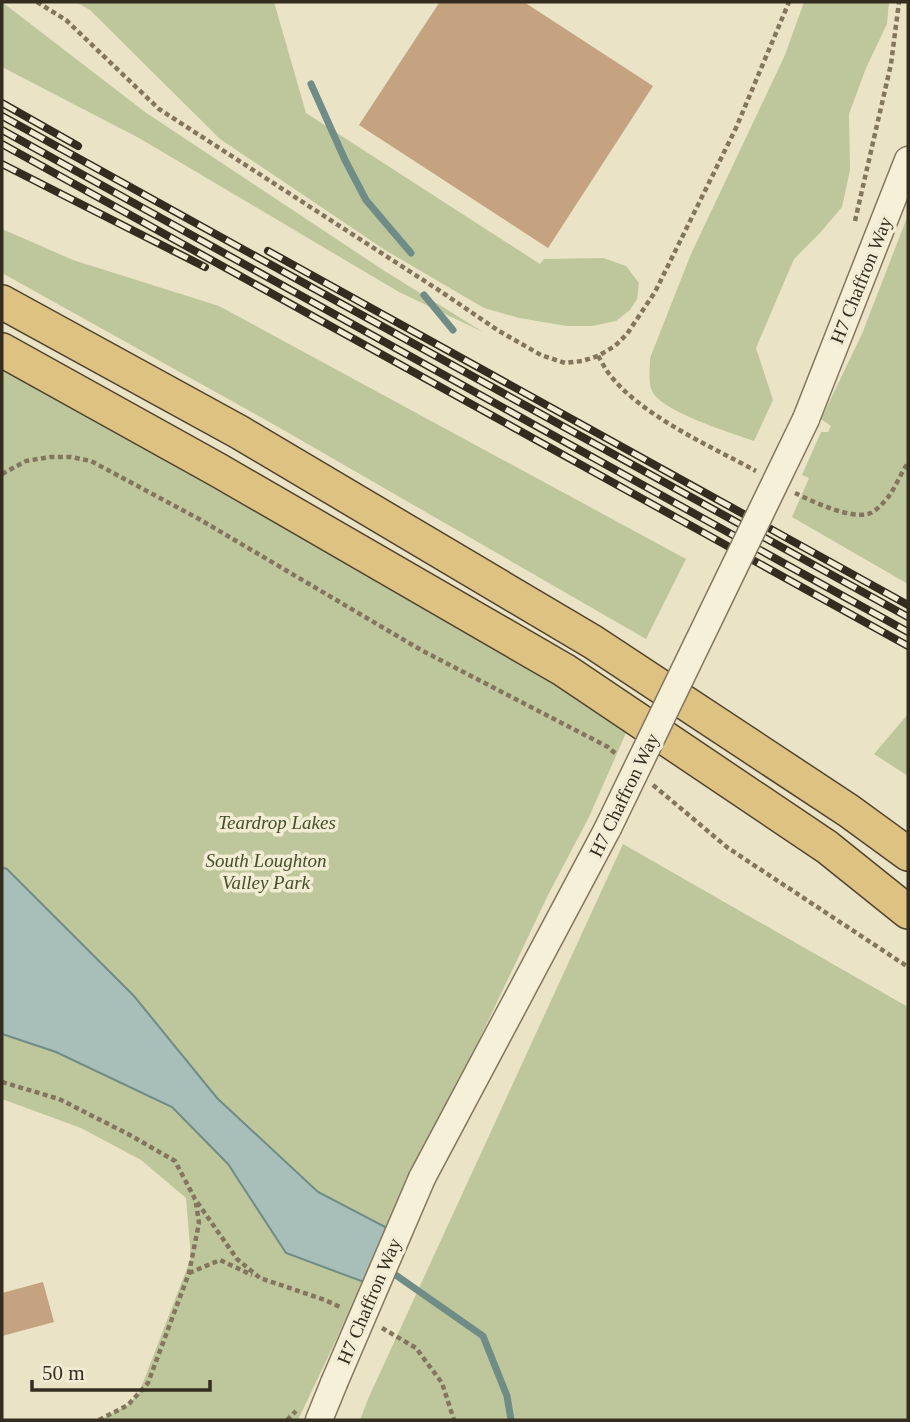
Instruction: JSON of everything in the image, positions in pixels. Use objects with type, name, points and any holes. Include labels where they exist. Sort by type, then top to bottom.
[{"type":"highway","points":[[2,302],[239,432],[593,642],[849,811],[908,854]]},
{"type":"highway","points":[[2,350],[218,470],[564,670],[827,847],[908,912]]},
{"type":"street","name":"H7 Chaffron Way","points":[[319,1420],[422,1178],[608,828],[806,419],[908,160]]},
{"type":"path","points":[[37,2],[66,20],[159,109],[499,331],[541,355],[565,363],[597,356],[615,346],[627,334],[655,292],[736,128],[789,2]]},
{"type":"path","points":[[854,225],[891,64],[899,2]]},
{"type":"path","points":[[597,356],[610,376],[630,395],[672,425],[724,453]]},
{"type":"path","points":[[2,474],[26,461],[50,457],[91,461],[199,519],[421,650],[608,747],[618,756]]},
{"type":"path","points":[[804,498],[844,513],[867,514],[879,507],[890,494],[908,463]]},
{"type":"path","points":[[648,781],[727,848],[908,967]]},
{"type":"path","points":[[2,1082],[59,1099],[175,1161],[195,1199],[237,1259],[260,1278]]},
{"type":"path","points":[[99,1420],[128,1405],[148,1383],[189,1273],[200,1223],[195,1199]]},
{"type":"path","points":[[189,1273],[220,1260],[346,1310]]},
{"type":"path","points":[[378,1326],[416,1348],[442,1383],[454,1420]]},
{"type":"green space","points":[[2,2],[145,112],[383,270],[483,332],[399,292],[139,138],[2,67]]},
{"type":"green space","points":[[76,2],[274,2],[306,113],[540,264],[544,259],[603,258],[626,266],[639,283],[637,299],[630,310],[616,321],[592,326],[567,326],[519,318],[484,308],[385,250],[220,139],[90,10]]},
{"type":"green space","points":[[804,2],[889,2],[887,24],[866,68],[849,114],[850,170],[842,207],[794,259],[756,348],[773,400],[754,441],[698,421],[658,399],[651,387],[650,358],[691,254],[785,55]]},
{"type":"green space","points":[[908,215],[908,584],[792,517],[809,478],[802,475],[821,432],[828,432],[831,426],[821,419],[862,334]]},
{"type":"green space","points":[[2,229],[73,260],[219,306],[686,559],[646,639],[273,424],[2,273]]},
{"type":"green space","name":"Teardrop Lakes","points":[[2,350],[633,717],[589,817],[548,895],[298,1420],[99,1420],[128,1405],[139,1393],[191,1258],[186,1198],[141,1160],[81,1128],[2,1099]]},
{"type":"green space","points":[[908,714],[908,776],[874,754]]},
{"type":"green space","points":[[623,844],[908,1007],[908,1420],[360,1420]]},
{"type":"water","points":[[2,867],[134,996],[217,1098],[318,1192],[393,1231],[372,1285],[286,1253],[228,1164],[172,1107],[56,1052],[2,1034]]},
{"type":"building","points":[[436,2],[524,2],[653,86],[548,248],[359,125],[439,3]]},
{"type":"building","points":[[43,1282],[54,1322],[2,1336],[2,1293]]},
{"type":"waterway","points":[[311,84],[366,200],[411,253]]},
{"type":"waterway","points":[[424,295],[453,330]]},
{"type":"waterway","points":[[387,1269],[483,1336],[507,1396],[511,1420]]},
{"type":"railway","points":[[2,103],[78,146]]},
{"type":"railway","points":[[2,116],[908,617]]},
{"type":"railway","points":[[2,130],[908,632]]},
{"type":"railway","points":[[2,144],[908,646]]},
{"type":"railway","points":[[2,164],[205,267]]},
{"type":"railway","points":[[268,251],[908,605]]},
{"type":"park label","name":"South Loughton Valley Park","points":[[266,871]]}]
